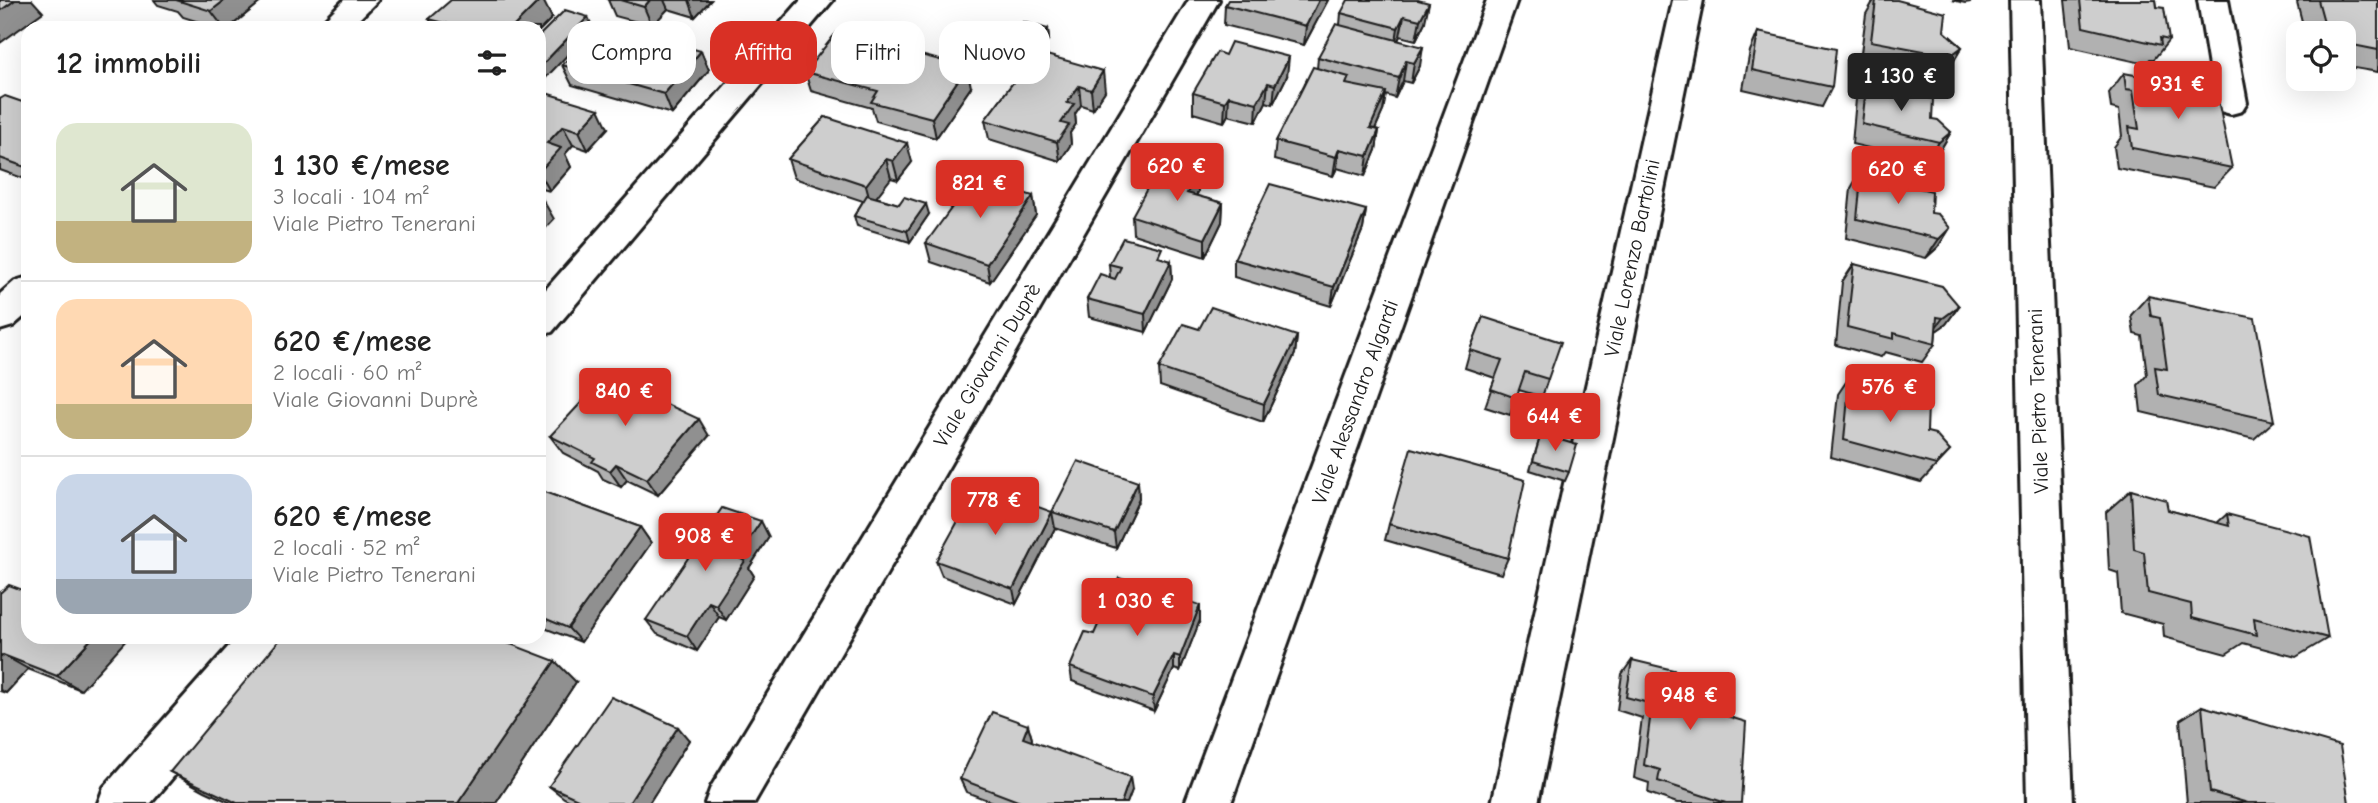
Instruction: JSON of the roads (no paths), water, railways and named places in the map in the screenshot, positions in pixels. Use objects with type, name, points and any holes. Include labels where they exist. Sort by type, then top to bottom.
[{"type":"street","points":[[339,21],[363,0]]},
{"type":"street","points":[[546,314],[818,0]]},
{"type":"street","name":"Viale Giovanni Duprè","points":[[728,803],[1204,0]]},
{"type":"street","name":"Viale Alessandro Algardi","points":[[1208,803],[1502,0]]},
{"type":"street","name":"Viale Lorenzo Bartolini","points":[[1515,803],[1688,0]]},
{"type":"street","name":"Viale Pietro Tenerani","points":[[2025,0],[2050,803]]},
{"type":"street","points":[[2213,0],[2231,103]]},
{"type":"street","points":[[0,316],[21,297]]},
{"type":"street","points":[[121,803],[259,644]]}]
